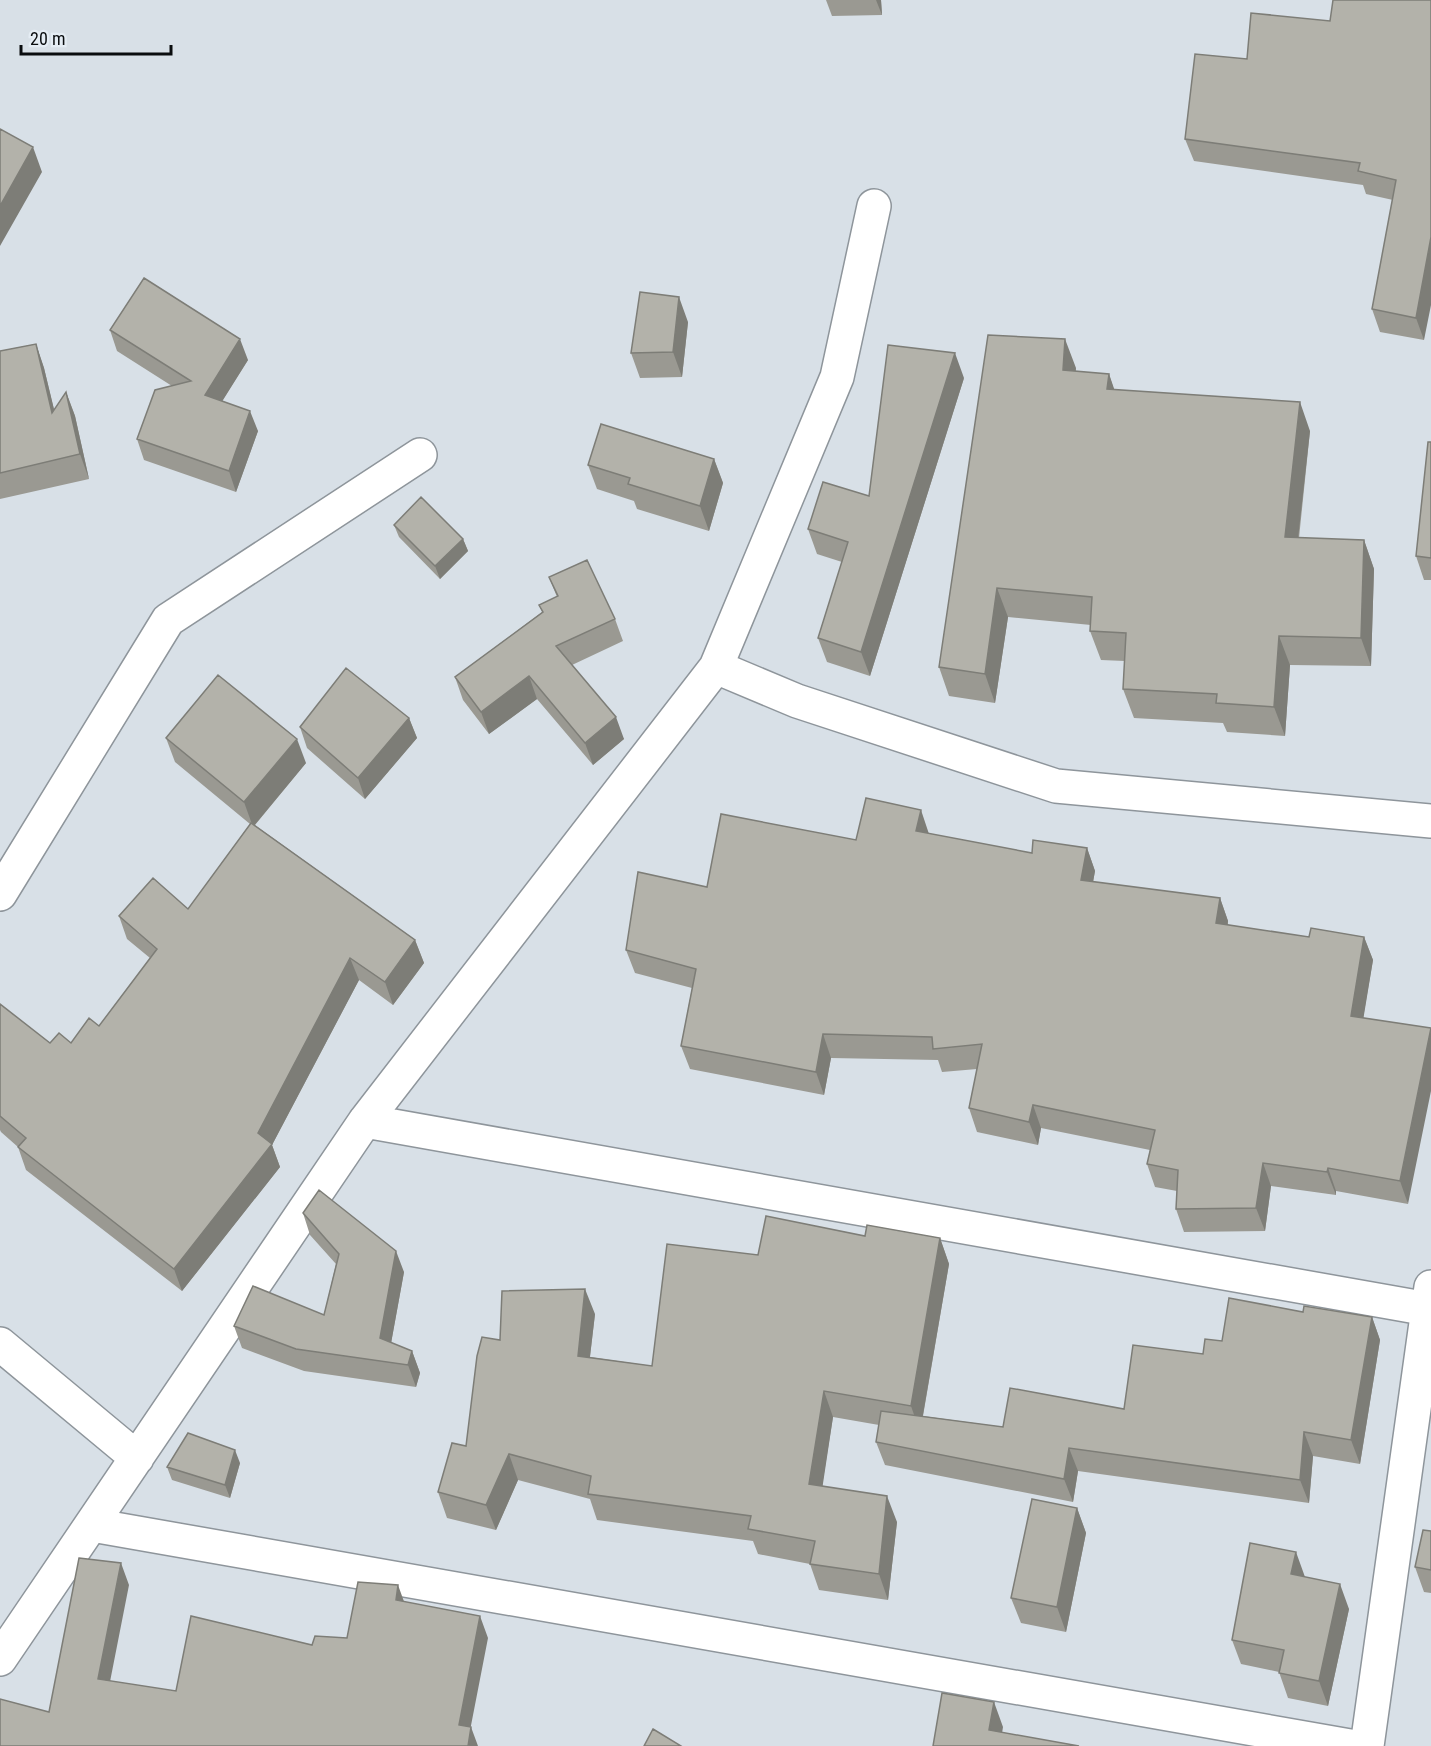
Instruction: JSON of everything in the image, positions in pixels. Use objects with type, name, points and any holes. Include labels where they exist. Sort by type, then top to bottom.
[{"type":"street","points":[[0,1659],[364,1121],[716,667],[837,377],[874,206]]},
{"type":"street","points":[[0,894],[168,620],[420,455]]},
{"type":"street","points":[[716,667],[797,701],[1056,786],[1431,821]]},
{"type":"street","points":[[364,1121],[1429,1298],[1367,1746]]},
{"type":"street","points":[[0,1344],[137,1458]]},
{"type":"street","points":[[92,1525],[1350,1746]]},
{"type":"building","points":[[1333,0],[1431,0],[1431,237],[1416,318],[1372,309],[1396,180],[1358,171],[1360,163],[1185,139],[1195,54],[1247,59],[1251,13],[1330,21]]},
{"type":"building","points":[[0,129],[33,147],[0,206]]},
{"type":"building","points":[[144,278],[240,339],[205,395],[250,411],[229,471],[137,439],[155,390],[191,381],[110,330]]},
{"type":"building","points":[[640,292],[679,297],[673,352],[631,353]]},
{"type":"building","points":[[988,335],[1065,339],[1063,370],[1109,374],[1107,389],[1300,402],[1285,537],[1364,540],[1361,638],[1279,636],[1274,707],[1216,703],[1217,694],[1123,689],[1126,633],[1090,631],[1092,597],[997,588],[985,674],[939,667]]},
{"type":"building","points":[[36,344],[52,413],[66,392],[80,454],[0,473],[0,351]]},
{"type":"building","points":[[888,345],[955,353],[861,652],[818,638],[848,542],[808,529],[823,482],[869,496]]},
{"type":"building","points":[[601,424],[714,459],[700,506],[628,484],[630,478],[588,465]]},
{"type":"building","points":[[1428,442],[1431,442],[1431,558],[1416,556]]},
{"type":"building","points":[[421,497],[463,539],[435,566],[394,525]]},
{"type":"building","points":[[587,560],[615,619],[556,646],[616,717],[585,743],[529,676],[481,712],[455,677],[543,612],[539,605],[558,596],[549,577]]},
{"type":"building","points":[[346,668],[409,718],[358,778],[300,727]]},
{"type":"building","points":[[218,675],[297,739],[244,802],[166,738]]},
{"type":"building","points":[[866,798],[921,810],[916,831],[1032,853],[1033,840],[1087,848],[1081,880],[1220,898],[1216,923],[1309,937],[1311,928],[1364,937],[1351,1016],[1431,1028],[1400,1181],[1328,1168],[1327,1172],[1263,1163],[1256,1208],[1176,1209],[1178,1170],[1147,1164],[1155,1130],[1033,1105],[1029,1122],[969,1108],[982,1044],[933,1049],[932,1037],[823,1034],[816,1072],[681,1046],[696,969],[626,950],[638,872],[707,887],[721,814],[856,840]]},
{"type":"building","points":[[251,823],[415,940],[385,982],[350,958],[258,1133],[272,1144],[174,1269],[18,1147],[26,1138],[0,1116],[0,1004],[50,1043],[59,1033],[71,1043],[89,1018],[99,1026],[157,949],[119,916],[153,878],[188,909]]},
{"type":"building","points":[[319,1190],[396,1251],[380,1338],[412,1351],[408,1365],[296,1349],[234,1326],[253,1286],[324,1315],[339,1254],[303,1213]]},
{"type":"building","points":[[766,1216],[865,1236],[867,1225],[940,1238],[911,1406],[824,1391],[809,1484],[887,1496],[879,1574],[810,1564],[815,1541],[748,1529],[751,1516],[588,1494],[591,1476],[509,1454],[486,1505],[438,1492],[452,1443],[466,1446],[477,1356],[482,1337],[500,1340],[502,1291],[585,1289],[578,1356],[652,1366],[667,1244],[758,1255]]},
{"type":"building","points":[[1229,1298],[1303,1312],[1304,1306],[1372,1317],[1351,1440],[1304,1432],[1300,1480],[1069,1448],[1064,1479],[876,1442],[881,1411],[1003,1427],[1010,1388],[1124,1409],[1133,1345],[1203,1354],[1205,1339],[1222,1341]]},
{"type":"building","points":[[188,1433],[235,1450],[225,1485],[167,1467]]},
{"type":"building","points":[[1032,1499],[1077,1508],[1057,1607],[1011,1598]]},
{"type":"building","points":[[1423,1530],[1431,1531],[1431,1570],[1415,1567]]},
{"type":"building","points":[[1250,1543],[1296,1552],[1291,1574],[1340,1584],[1319,1681],[1279,1673],[1284,1650],[1232,1640]]},
{"type":"building","points":[[79,1558],[121,1563],[98,1679],[176,1691],[191,1616],[312,1645],[315,1636],[347,1638],[358,1582],[398,1585],[396,1600],[480,1616],[459,1725],[471,1727],[468,1746],[0,1746],[0,1699],[49,1712]]},
{"type":"building","points":[[942,1693],[994,1702],[989,1730],[1079,1746],[933,1746]]},
{"type":"building","points":[[653,1729],[681,1746],[644,1746]]}]
